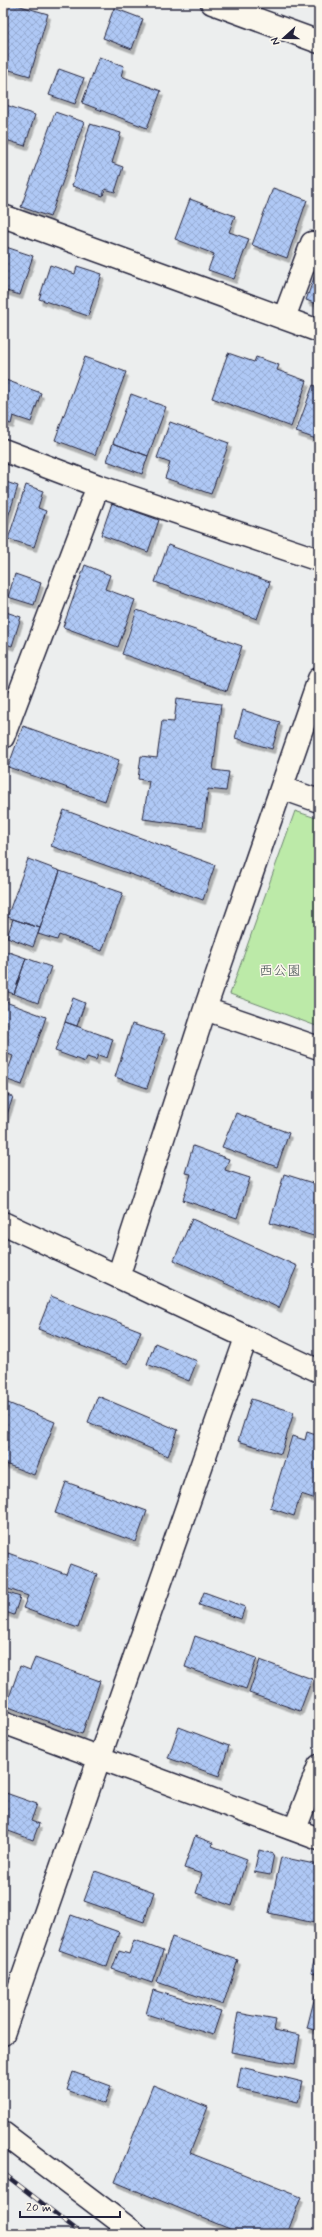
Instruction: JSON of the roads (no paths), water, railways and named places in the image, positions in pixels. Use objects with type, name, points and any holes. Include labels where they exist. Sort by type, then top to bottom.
[{"type":"street","points":[[212,3],[319,42]]},
{"type":"street","points":[[3,216],[319,332]]},
{"type":"street","points":[[284,318],[312,243]]},
{"type":"street","points":[[3,450],[98,486],[319,560]]},
{"type":"street","points":[[3,737],[98,486]]},
{"type":"street","points":[[118,1277],[205,1009],[319,679]]},
{"type":"street","points":[[282,788],[319,801]]},
{"type":"street","points":[[205,1009],[319,1048]]},
{"type":"street","points":[[3,1223],[319,1371]]},
{"type":"street","points":[[3,2034],[246,1338]]},
{"type":"street","points":[[3,1722],[100,1756],[319,1839]]},
{"type":"street","points":[[294,1829],[319,1766]]},
{"type":"street","points":[[3,2133],[136,2234]]},
{"type":"railway","points":[[3,2173],[82,2234]]},
{"type":"park label","name":"西公園","points":[[280,971]]}]
